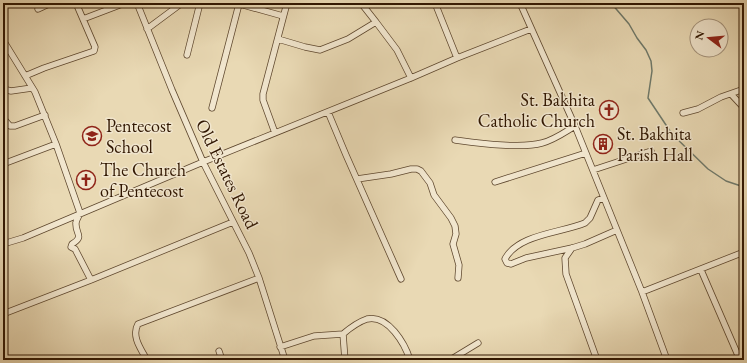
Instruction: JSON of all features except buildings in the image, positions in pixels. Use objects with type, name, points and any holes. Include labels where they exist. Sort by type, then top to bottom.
[{"type":"street","points":[[38,9],[51,3]]},
{"type":"street","points":[[25,76],[94,51],[95,47],[76,3]]},
{"type":"street","points":[[83,19],[125,3]]},
{"type":"street","name":"Old Estates Road","points":[[137,3],[203,162],[249,253],[285,360]]},
{"type":"street","points":[[147,29],[182,3]]},
{"type":"street","points":[[187,55],[200,3]]},
{"type":"street","points":[[212,108],[238,3],[283,16]]},
{"type":"street","points":[[275,133],[262,97],[287,3]]},
{"type":"street","points":[[361,3],[397,50],[411,78]]},
{"type":"street","points":[[435,3],[457,58]]},
{"type":"street","points":[[520,3],[575,126],[642,292],[667,360]]},
{"type":"street","points":[[278,39],[320,50],[348,38],[376,22]]},
{"type":"street","points":[[3,244],[23,238],[203,162],[531,29]]},
{"type":"street","points":[[3,40],[5,48],[35,92],[56,144],[80,213],[76,224],[79,237],[71,247],[75,250],[91,280]]},
{"type":"street","points":[[3,89],[12,91],[32,88]]},
{"type":"street","points":[[683,113],[698,109],[721,97],[744,88]]},
{"type":"street","points":[[731,94],[744,108]]},
{"type":"street","points":[[328,112],[401,279]]},
{"type":"street","points":[[3,118],[10,126],[15,126],[45,115]]},
{"type":"street","points":[[455,140],[480,143],[534,145],[544,143],[575,126]]},
{"type":"street","points":[[3,164],[56,144]]},
{"type":"street","points":[[593,170],[651,151]]},
{"type":"street","points":[[495,182],[586,154]]},
{"type":"street","points":[[357,179],[417,169],[421,171],[430,183],[434,195],[455,226],[456,234],[453,244],[459,265],[458,278]]},
{"type":"street","points":[[604,198],[598,200],[590,218],[585,223],[524,241],[507,255],[505,259],[507,263],[511,264],[526,258],[585,244],[617,230]]},
{"type":"street","points":[[3,314],[233,222]]},
{"type":"street","points":[[572,248],[565,258],[566,274],[597,360]]},
{"type":"street","points":[[642,292],[744,252]]},
{"type":"street","points":[[701,270],[740,360]]},
{"type":"street","points":[[147,360],[136,337],[135,329],[138,324],[258,278]]},
{"type":"street","points":[[280,347],[314,336],[343,334],[368,319],[376,319],[385,323],[397,334],[408,352],[410,360]]},
{"type":"street","points":[[343,334],[346,360]]},
{"type":"street","points":[[450,360],[478,343]]},
{"type":"street","points":[[219,351],[222,360]]},
{"type":"waterway","points":[[611,3],[629,24],[646,50],[651,61],[652,71],[648,98],[672,134],[708,169],[726,181],[744,187]]},
{"type":"place","name":"St. Bakhita Catholic Church","points":[[609,110]]},
{"type":"place","name":"Pentecost School","points":[[92,136]]},
{"type":"place","name":"St. Bakhita Parish Hall","points":[[603,144]]},
{"type":"place","name":"The Church of Pentecost","points":[[86,180]]}]
